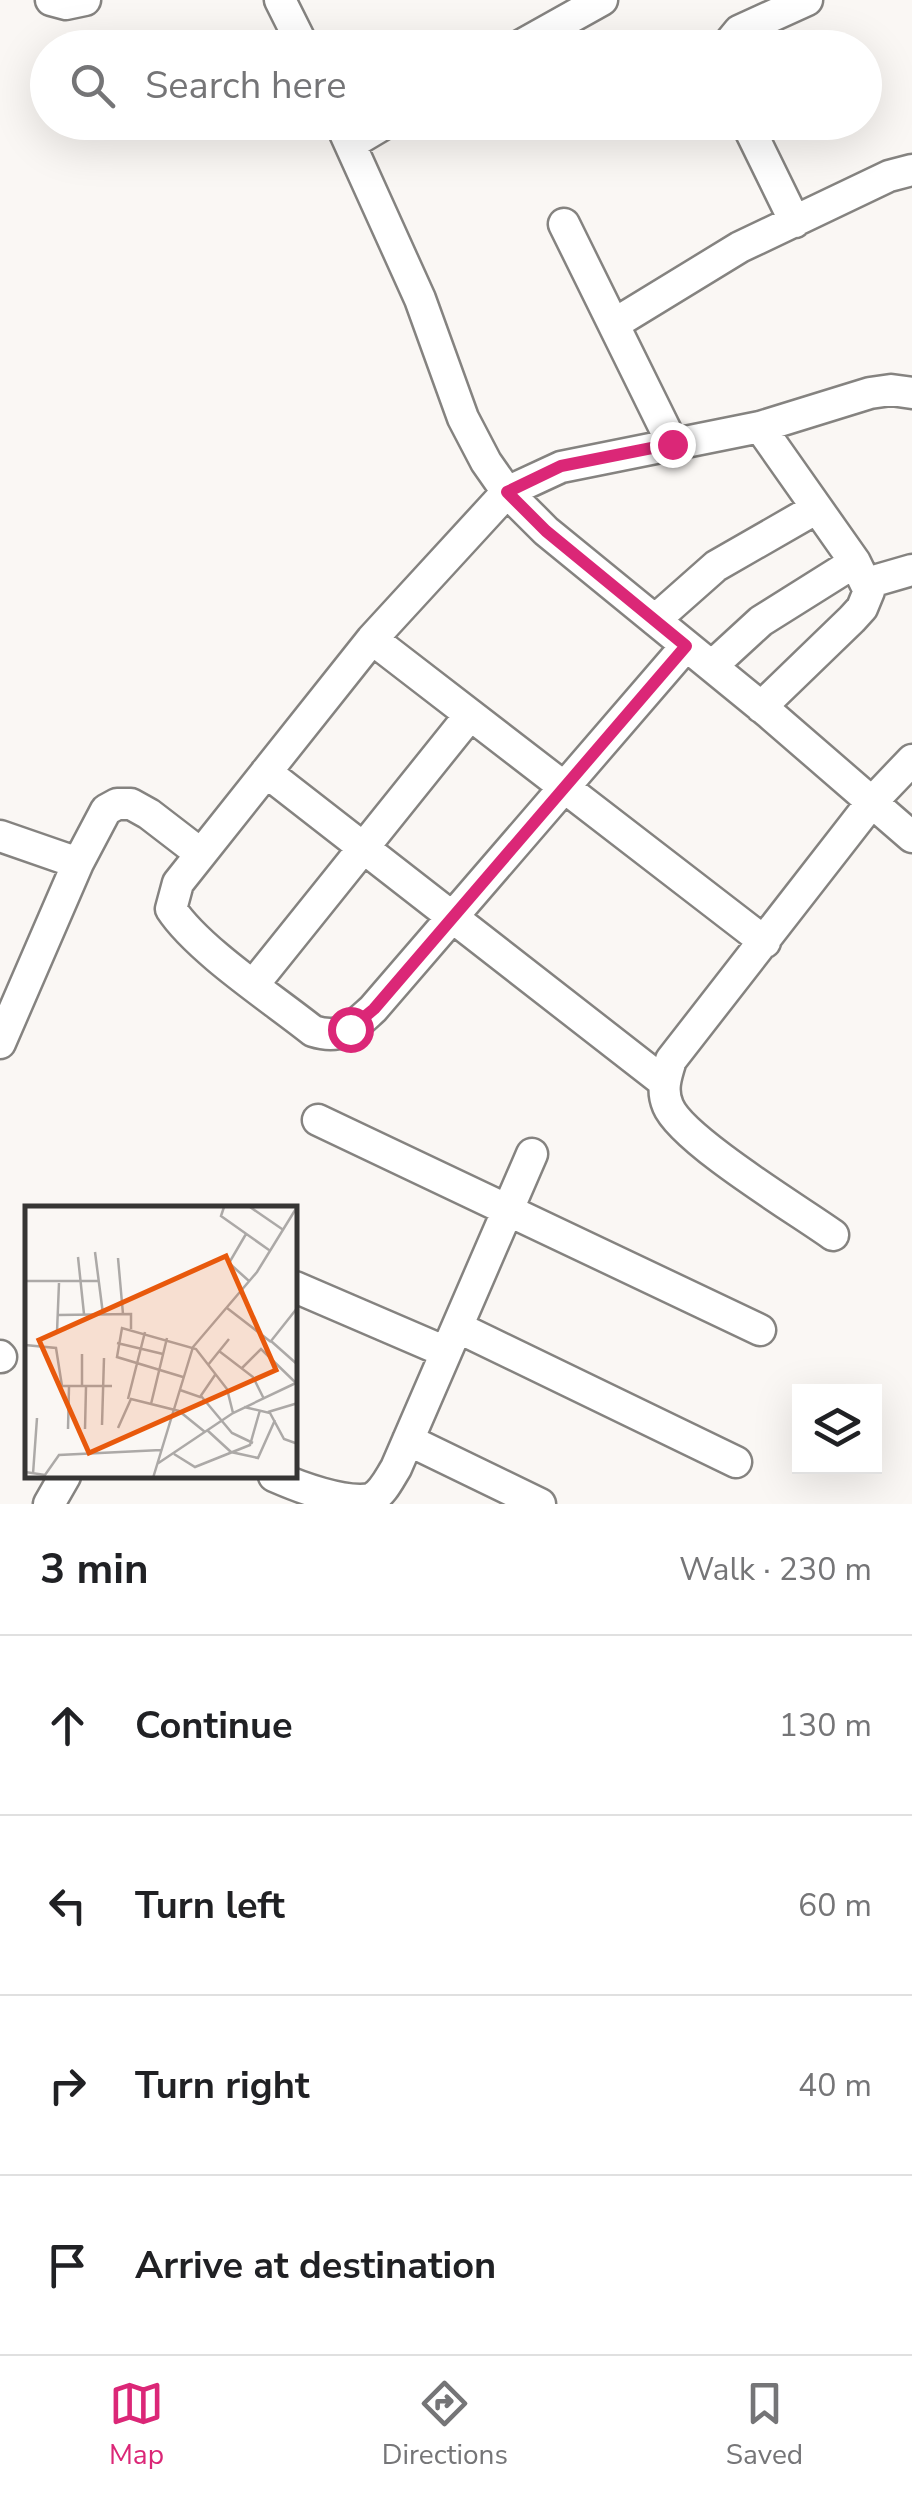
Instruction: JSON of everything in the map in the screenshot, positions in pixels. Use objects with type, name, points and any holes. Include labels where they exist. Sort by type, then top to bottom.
[{"type":"street","points":[[51,0],[66,4],[85,0]]},
{"type":"street","points":[[280,0],[295,30]]},
{"type":"street","points":[[548,30],[602,0]]},
{"type":"street","points":[[740,30],[807,0]]},
{"type":"street","points":[[348,140],[420,299],[463,418],[507,492],[546,531],[912,837]]},
{"type":"street","points":[[755,140],[795,222]]},
{"type":"street","points":[[614,324],[740,247],[889,176],[912,170]]},
{"type":"street","points":[[564,224],[672,444]]},
{"type":"street","points":[[686,646],[374,1009],[350,1029],[330,1036],[313,1031],[180,923],[171,909],[178,883],[372,639],[507,492],[561,466],[760,427],[851,397],[891,390],[912,393]]},
{"type":"street","points":[[760,427],[861,572],[869,591],[862,608],[761,707]]},
{"type":"street","points":[[655,620],[716,566],[817,508]]},
{"type":"street","points":[[712,666],[776,610],[861,572],[912,570]]},
{"type":"street","points":[[372,639],[765,942]]},
{"type":"street","points":[[254,984],[470,715]]},
{"type":"street","points":[[833,1235],[700,1142],[673,1116],[666,1102],[664,1082],[671,1060],[872,803],[912,760]]},
{"type":"street","points":[[266,772],[664,1082]]},
{"type":"street","points":[[0,1043],[10,994],[106,810],[117,804],[131,804],[201,854]]},
{"type":"street","points":[[0,836],[78,863]]},
{"type":"street","points":[[318,1120],[760,1330]]},
{"type":"street","points":[[281,1479],[316,1494],[358,1503],[372,1499],[382,1490],[396,1468],[532,1154]]},
{"type":"street","points":[[298,1288],[452,1340],[736,1462]]},
{"type":"street","points":[[408,1440],[540,1504]]},
{"type":"street","points":[[50,1504],[63,1479]]},
{"type":"route","points":[[350,1029],[374,1009],[686,646],[546,531],[507,492],[561,466],[672,444]]}]
